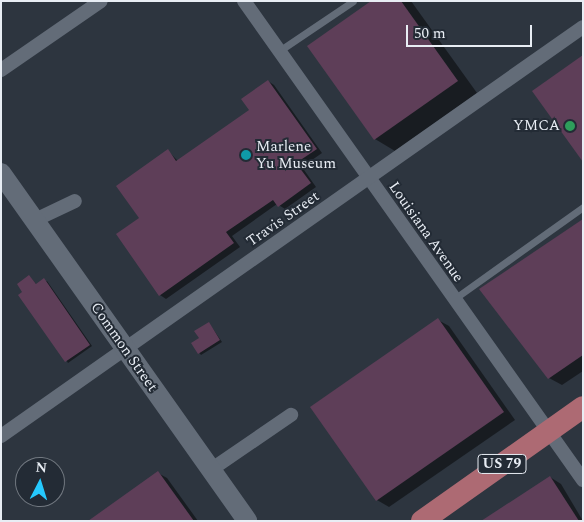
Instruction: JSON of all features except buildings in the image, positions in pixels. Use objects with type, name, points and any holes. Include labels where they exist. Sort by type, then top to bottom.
[{"type":"main road","name":"Common Street","points":[[1,172],[247,521]]},
{"type":"main road","name":"US 79","points":[[422,521],[583,407]]},
{"type":"street","points":[[1,70],[101,1]]},
{"type":"street","name":"Louisiana Avenue","points":[[244,1],[583,480]]},
{"type":"street","name":"Travis Street","points":[[1,436],[126,350],[583,27]]},
{"type":"street","points":[[35,220],[75,201]]},
{"type":"street","points":[[212,469],[291,415]]},
{"type":"lane","points":[[279,51],[353,1]]},
{"type":"lane","points":[[454,299],[583,207]]},
{"type":"place","name":"YMCA","points":[[570,126]]},
{"type":"place","name":"Marlene Yu Museum","points":[[246,155]]}]
